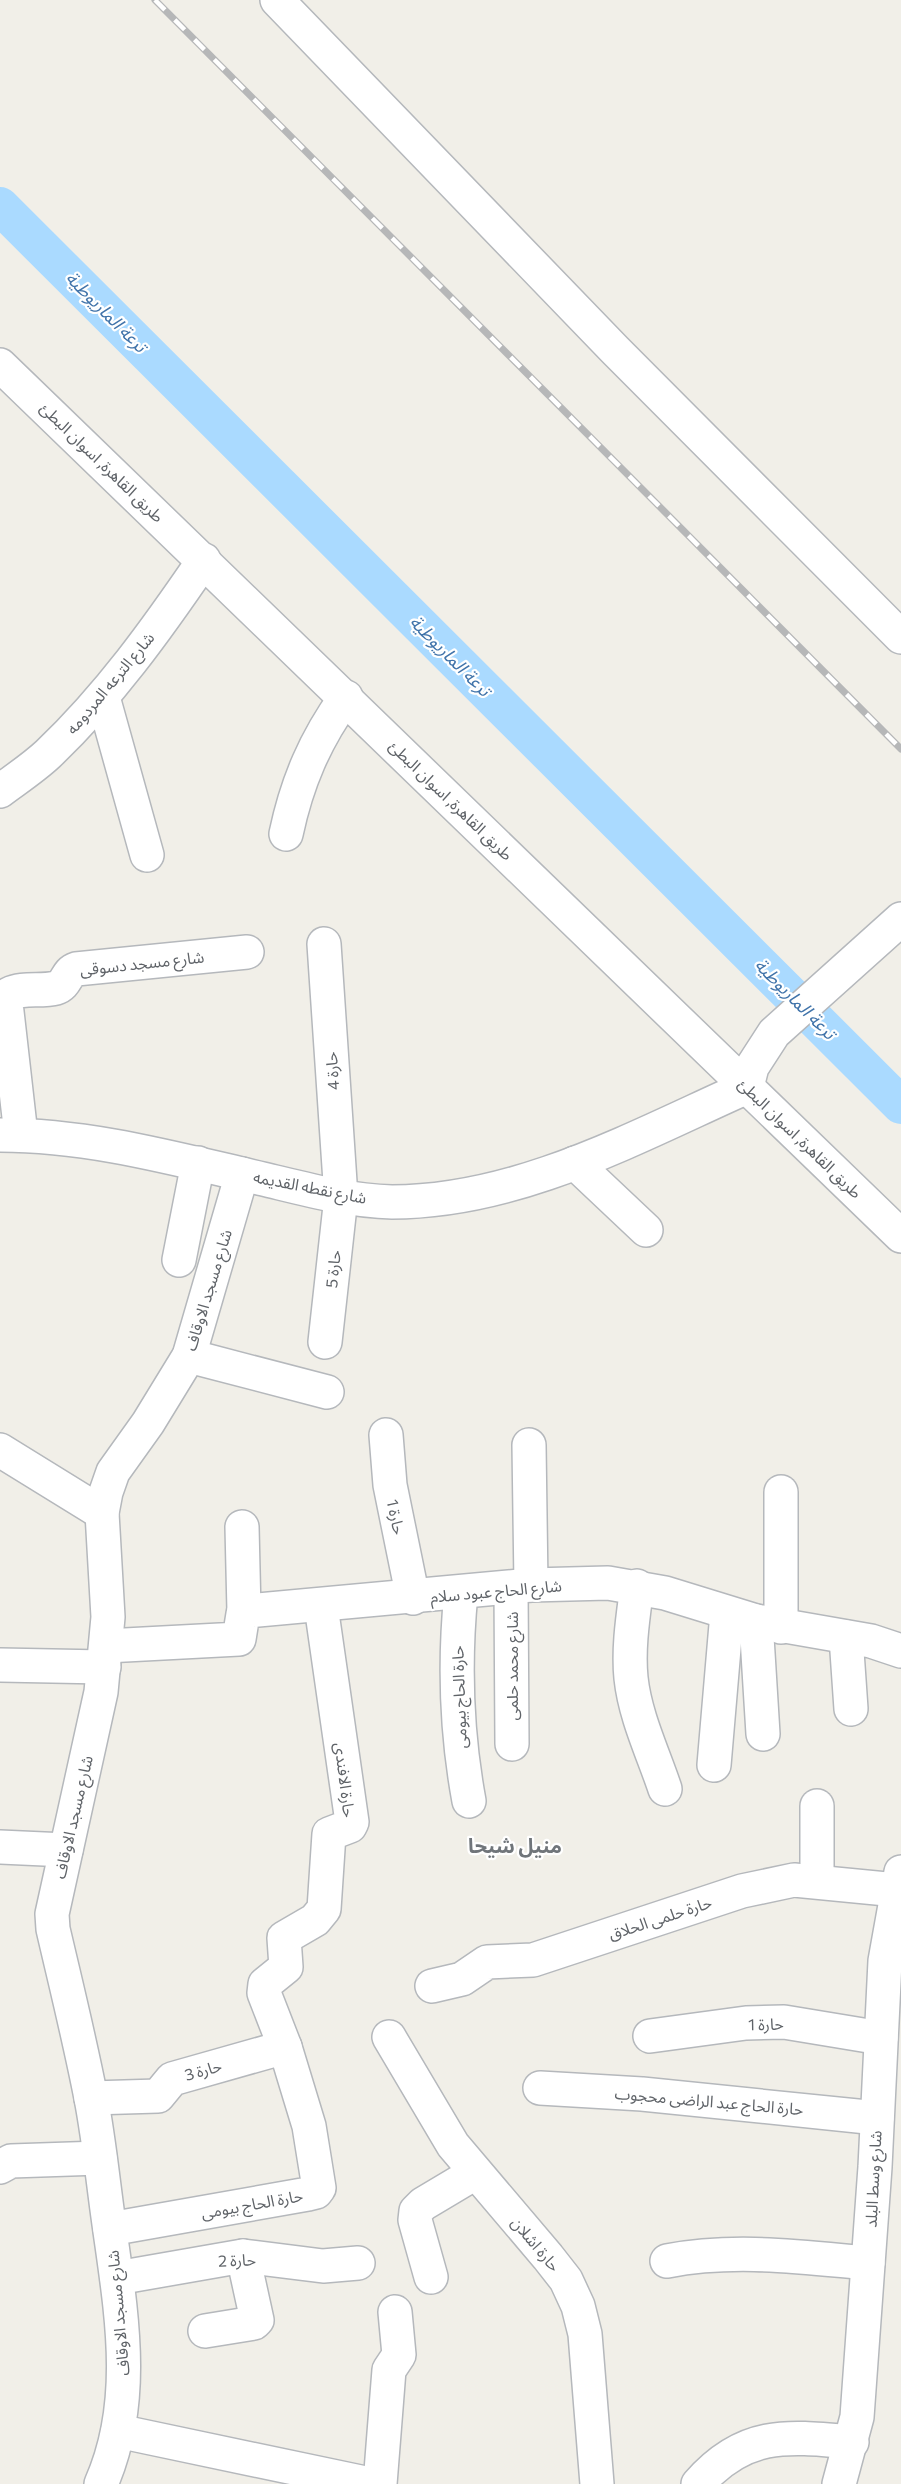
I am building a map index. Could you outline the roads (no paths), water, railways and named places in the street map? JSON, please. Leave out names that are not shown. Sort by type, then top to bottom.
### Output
[{"type":"street","points":[[277,0],[615,350],[901,637]]},
{"type":"street","name":"طريق القاهرة, اسوان البطئ","points":[[0,365],[901,1236]]},
{"type":"street","name":"شارع الترعه المردومه","points":[[0,791],[46,756],[103,697],[156,630],[204,560]]},
{"type":"street","points":[[103,697],[147,855]]},
{"type":"street","points":[[286,834],[294,797],[307,762],[324,728],[345,697]]},
{"type":"street","points":[[747,1087],[752,1067],[774,1033],[889,928]]},
{"type":"street","name":"حارة 4","points":[[324,944],[341,1197]]},
{"type":"street","name":"شارع مسجد دسوقى","points":[[11,1135],[6,1003],[9,994],[56,988],[64,983],[69,972],[76,969],[247,952]]},
{"type":"street","name":"شارع نقطه القديمه","points":[[11,1135],[76,1139],[198,1163],[341,1197],[392,1202],[475,1194],[575,1163],[747,1087]]},
{"type":"street","points":[[178,1260],[198,1163]]},
{"type":"street","points":[[575,1163],[646,1230]]},
{"type":"street","name":"شارع مسجد الاوقاف","points":[[101,2484],[118,2431],[124,2378],[124,2352],[117,2278],[91,2098],[53,1929],[52,1914],[96,1719],[105,1657],[108,1586],[102,1513],[106,1492],[113,1473],[159,1407],[189,1356],[242,1174]]},
{"type":"street","name":"حارة 5","points":[[325,1342],[341,1197]]},
{"type":"street","points":[[189,1356],[327,1392]]},
{"type":"street","name":"حارة 1","points":[[386,1435],[390,1485],[413,1598]]},
{"type":"street","name":"شارع محمد حلمى","points":[[512,1744],[529,1445]]},
{"type":"street","points":[[0,1450],[102,1513]]},
{"type":"street","points":[[714,1765],[754,1620],[781,1492]]},
{"type":"street","points":[[0,1665],[105,1657],[239,1639],[244,1612],[242,1527]]},
{"type":"street","name":"شارع الحاج عبود سلام","points":[[244,1612],[521,1587],[608,1583],[637,1586],[754,1620],[846,1637],[901,1651]]},
{"type":"street","points":[[637,1586],[630,1652],[631,1680],[665,1789]]},
{"type":"street","name":"حارة الحاج بيومى","points":[[461,1593],[455,1677],[461,1761],[469,1801]]},
{"type":"street","name":"حارة الافندى","points":[[285,2048],[264,1988],[286,1967],[284,1938],[315,1920],[324,1909],[329,1834],[350,1826],[352,1822],[321,1606]]},
{"type":"street","points":[[754,1620],[763,1734]]},
{"type":"street","points":[[846,1637],[852,1708]]},
{"type":"street","points":[[817,1806],[818,1881]]},
{"type":"street","points":[[0,1847],[66,1850]]},
{"type":"street","name":"حارة حلمى الحلاق","points":[[432,1986],[462,1979],[487,1962],[533,1960],[742,1891],[794,1880],[899,1881]]},
{"type":"street","name":"شارع وسط البلد","points":[[839,2484],[857,2417],[868,2263],[885,2125],[881,2038],[893,1980],[899,1881]]},
{"type":"street","name":"حارة 1","points":[[650,2036],[746,2023],[784,2022],[881,2038]]},
{"type":"street","name":"حارة اشلان","points":[[389,2037],[453,2145],[566,2280],[578,2306],[585,2334],[597,2484]]},
{"type":"street","name":"حارة الحاج بيومى","points":[[110,2229],[316,2192],[320,2183],[309,2126],[285,2048]]},
{"type":"street","name":"حارة 3","points":[[91,2098],[158,2096],[172,2079],[285,2048]]},
{"type":"street","name":"حارة الحاج عبد الراضى محجوب","points":[[540,2088],[642,2094],[885,2125]]},
{"type":"street","points":[[0,2167],[11,2161],[100,2158]]},
{"type":"street","points":[[431,2277],[415,2220],[416,2211],[423,2204],[475,2173]]},
{"type":"street","points":[[668,2261],[706,2254],[738,2253],[868,2263]]},
{"type":"street","points":[[205,2331],[254,2323],[257,2320],[243,2256]]},
{"type":"street","name":"حارة 2","points":[[117,2278],[243,2256],[322,2266],[358,2263]]},
{"type":"street","points":[[380,2484],[389,2370],[399,2355],[395,2312]]},
{"type":"street","points":[[118,2431],[370,2484]]},
{"type":"street","points":[[698,2484],[714,2464],[738,2450],[766,2439],[796,2436],[852,2442]]},
{"type":"waterway","name":"ترعة الماريوطية","points":[[0,206],[901,1105]]},
{"type":"railway","points":[[155,0],[901,749]]},
{"type":"district","name":"منيل شيحا","points":[[515,1846]]}]
